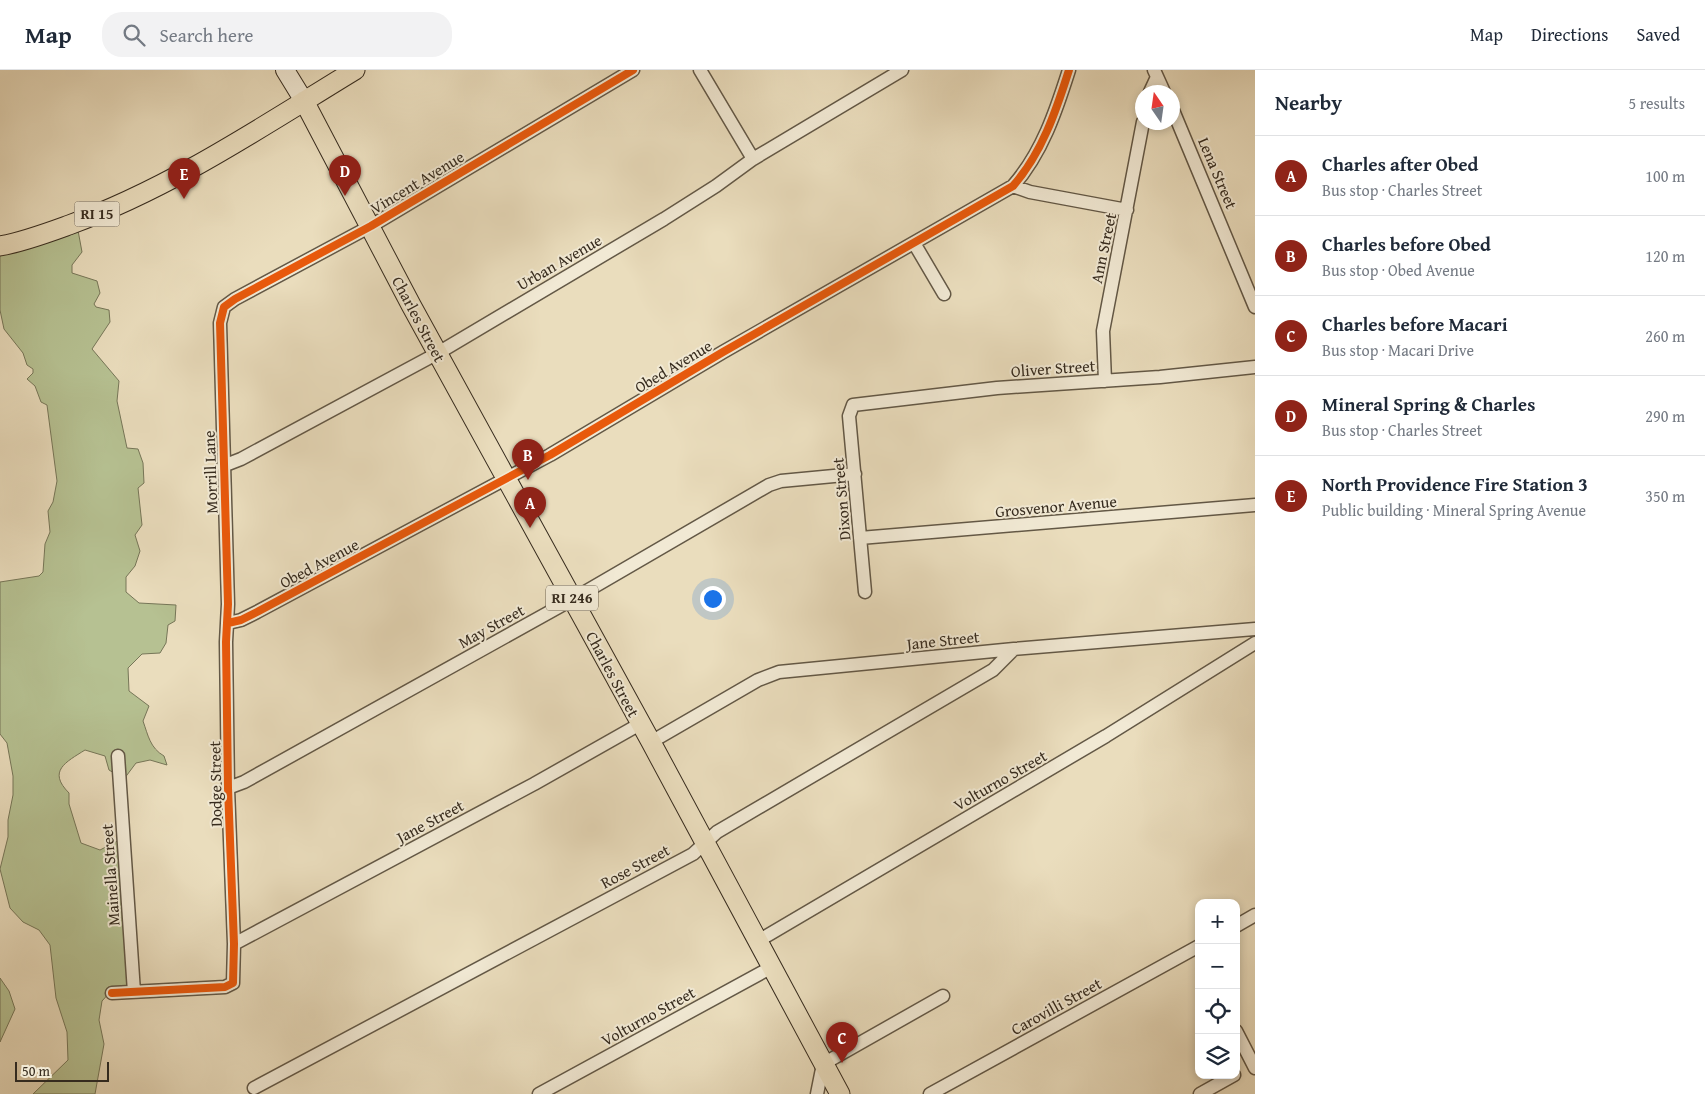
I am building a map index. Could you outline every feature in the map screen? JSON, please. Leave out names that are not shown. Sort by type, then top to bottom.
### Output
[{"type":"main road","name":"Charles Street","points":[[285,70],[304,101],[438,353],[651,742],[840,1094]]},
{"type":"main road","name":"RI 15","points":[[0,246],[69,225],[135,198],[189,170],[355,70]]},
{"type":"street","name":"Vincent Avenue","points":[[221,320],[227,304],[371,226],[633,70]]},
{"type":"street","points":[[700,70],[753,159]]},
{"type":"street","name":"Urban Avenue","points":[[223,466],[438,353],[664,219],[716,186],[753,159],[902,70]]},
{"type":"street","name":"Obed Avenue","points":[[228,623],[241,620],[257,612],[507,478],[1013,186],[1023,175],[1039,148],[1069,70]]},
{"type":"street","name":"Lena Street","points":[[1180,127],[1255,307]]},
{"type":"street","name":"Ann Street","points":[[1105,381],[1103,331],[1143,130]]},
{"type":"street","points":[[1013,186],[1030,192],[1128,210]]},
{"type":"street","points":[[914,243],[944,294]]},
{"type":"street","name":"Morrill Lane","points":[[221,320],[228,623]]},
{"type":"street","name":"Oliver Street","points":[[853,405],[997,388],[1105,381],[1255,367]]},
{"type":"street","name":"Dixon Street","points":[[853,405],[849,416],[865,592]]},
{"type":"street","name":"May Street","points":[[228,788],[244,782],[573,599],[769,485],[793,479],[855,474]]},
{"type":"street","name":"Grosvenor Avenue","points":[[860,538],[1255,505]]},
{"type":"street","name":"Dodge Street","points":[[134,992],[229,986],[233,983],[234,944],[228,788],[226,642],[228,623]]},
{"type":"street","name":"Jane Street","points":[[651,742],[758,680],[780,672],[1014,649],[1255,629]]},
{"type":"street","name":"Volturno Street","points":[[758,941],[1106,736],[1255,643]]},
{"type":"street","name":"Rose Street","points":[[254,1088],[693,854],[716,832],[993,670],[1014,649]]},
{"type":"street","name":"Jane Street","points":[[234,944],[640,724]]},
{"type":"street","name":"Mainella Street","points":[[118,756],[134,992]]},
{"type":"street","points":[[1240,924],[1255,915]]},
{"type":"street","name":"Carovilli Street","points":[[930,1094],[1195,952]]},
{"type":"street","name":"Volturno Street","points":[[539,1094],[772,967]]},
{"type":"street","points":[[112,993],[134,992]]},
{"type":"street","points":[[816,1094],[823,1064],[943,996]]},
{"type":"street","points":[[1238,1034],[1254,1066],[1240,1072]]},
{"type":"street","points":[[1200,1094],[1226,1079]]},
{"type":"green space","points":[[77,225],[82,252],[72,265],[72,273],[97,281],[100,293],[94,304],[96,307],[109,310],[110,322],[92,349],[119,381],[117,401],[127,448],[138,449],[143,463],[144,483],[138,488],[142,525],[135,535],[140,551],[135,566],[126,577],[126,592],[139,603],[176,605],[175,621],[168,625],[166,643],[160,653],[142,654],[128,668],[129,691],[149,706],[143,721],[150,741],[159,753],[164,756],[167,765],[150,760],[136,763],[124,779],[109,770],[105,756],[85,750],[66,763],[59,773],[63,785],[69,793],[69,804],[81,843],[100,850],[127,836],[131,988],[111,991],[102,1001],[99,1020],[104,1044],[95,1094],[33,1094],[68,1060],[67,1032],[56,998],[50,945],[39,930],[23,922],[10,908],[0,869],[8,837],[8,820],[13,795],[13,776],[7,743],[0,734],[0,582],[39,576],[43,572],[45,544],[50,532],[48,511],[53,502],[57,481],[47,405],[41,402],[35,386],[27,379],[33,373],[33,369],[27,365],[23,353],[4,329],[0,310],[0,248]]},
{"type":"green space","points":[[0,978],[9,991],[15,1009],[0,1042]]},
{"type":"cycle path","points":[[112,993],[225,987],[233,983],[234,944],[228,788],[226,642],[228,604],[220,323],[224,307],[235,299],[371,226],[633,70]]},
{"type":"cycle path","points":[[228,623],[241,620],[257,612],[550,455],[723,352],[1013,186],[1040,146],[1059,101],[1069,70]]},
{"type":"place","name":"Mineral Spring & Charles","points":[[345,196]]},
{"type":"place","name":"North Providence Fire Station 3","points":[[184,199]]},
{"type":"place","name":"Charles before Obed","points":[[528,480]]},
{"type":"place","name":"Charles after Obed","points":[[530,528]]},
{"type":"place","name":"Charles before Macari","points":[[842,1063]]}]
